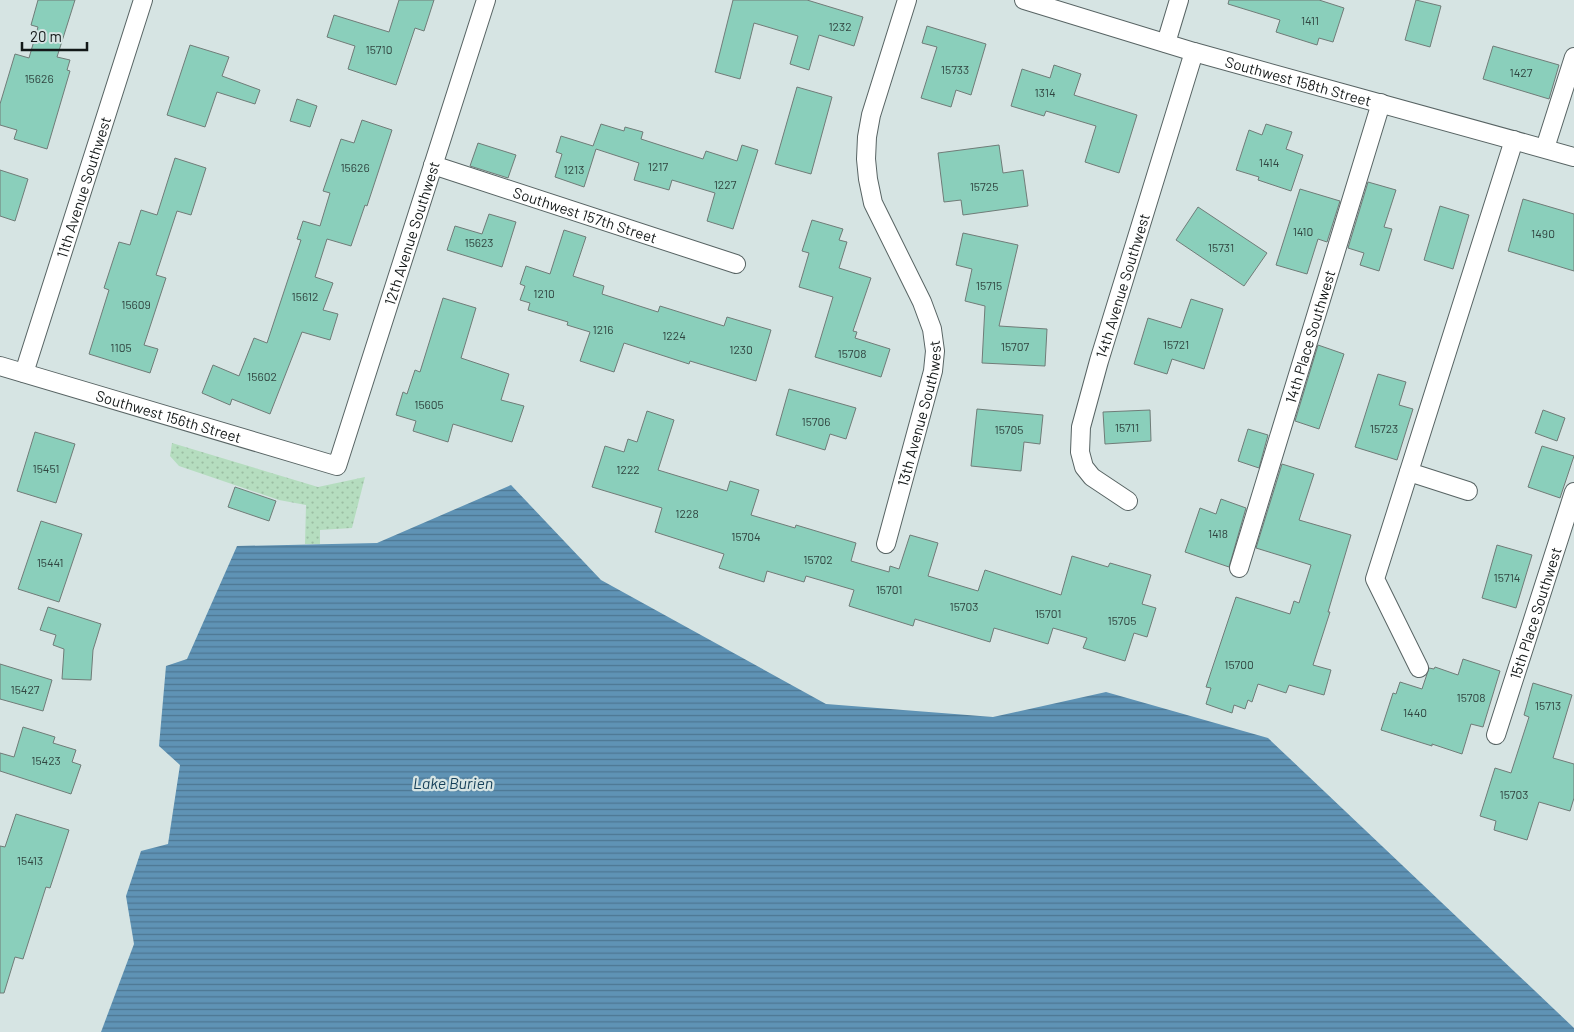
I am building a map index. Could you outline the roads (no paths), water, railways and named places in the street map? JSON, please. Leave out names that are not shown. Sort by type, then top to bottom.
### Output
[{"type":"street","name":"11th Avenue Southwest","points":[[24,373],[143,0]]},
{"type":"street","name":"12th Avenue Southwest","points":[[337,466],[486,0]]},
{"type":"street","name":"13th Avenue Southwest","points":[[886,544],[932,378],[935,351],[932,329],[922,302],[873,203],[866,159],[867,137],[872,115],[907,0]]},
{"type":"street","name":"Southwest 158th Street","points":[[1024,0],[1194,52],[1574,157]]},
{"type":"street","points":[[1166,43],[1179,0]]},
{"type":"street","name":"14th Avenue Southwest","points":[[1128,501],[1092,478],[1084,468],[1080,452],[1081,427],[1099,361],[1194,52]]},
{"type":"street","points":[[1545,148],[1574,57]]},
{"type":"street","name":"14th Place Southwest","points":[[1239,568],[1381,104]]},
{"type":"street","points":[[1419,668],[1375,579],[1514,140]]},
{"type":"street","name":"Southwest 157th Street","points":[[433,165],[736,264]]},
{"type":"street","name":"Southwest 156th Street","points":[[0,366],[337,466]]},
{"type":"street","points":[[1409,472],[1468,491]]},
{"type":"street","name":"15th Place Southwest","points":[[1496,735],[1574,492]]},
{"type":"water","name":"Lake Burien","points":[[511,485],[601,580],[826,704],[993,717],[1106,692],[1268,738],[1574,1028],[1574,1032],[101,1032],[134,944],[126,896],[141,851],[168,844],[180,765],[159,746],[166,666],[187,659],[237,546],[377,543]]}]
